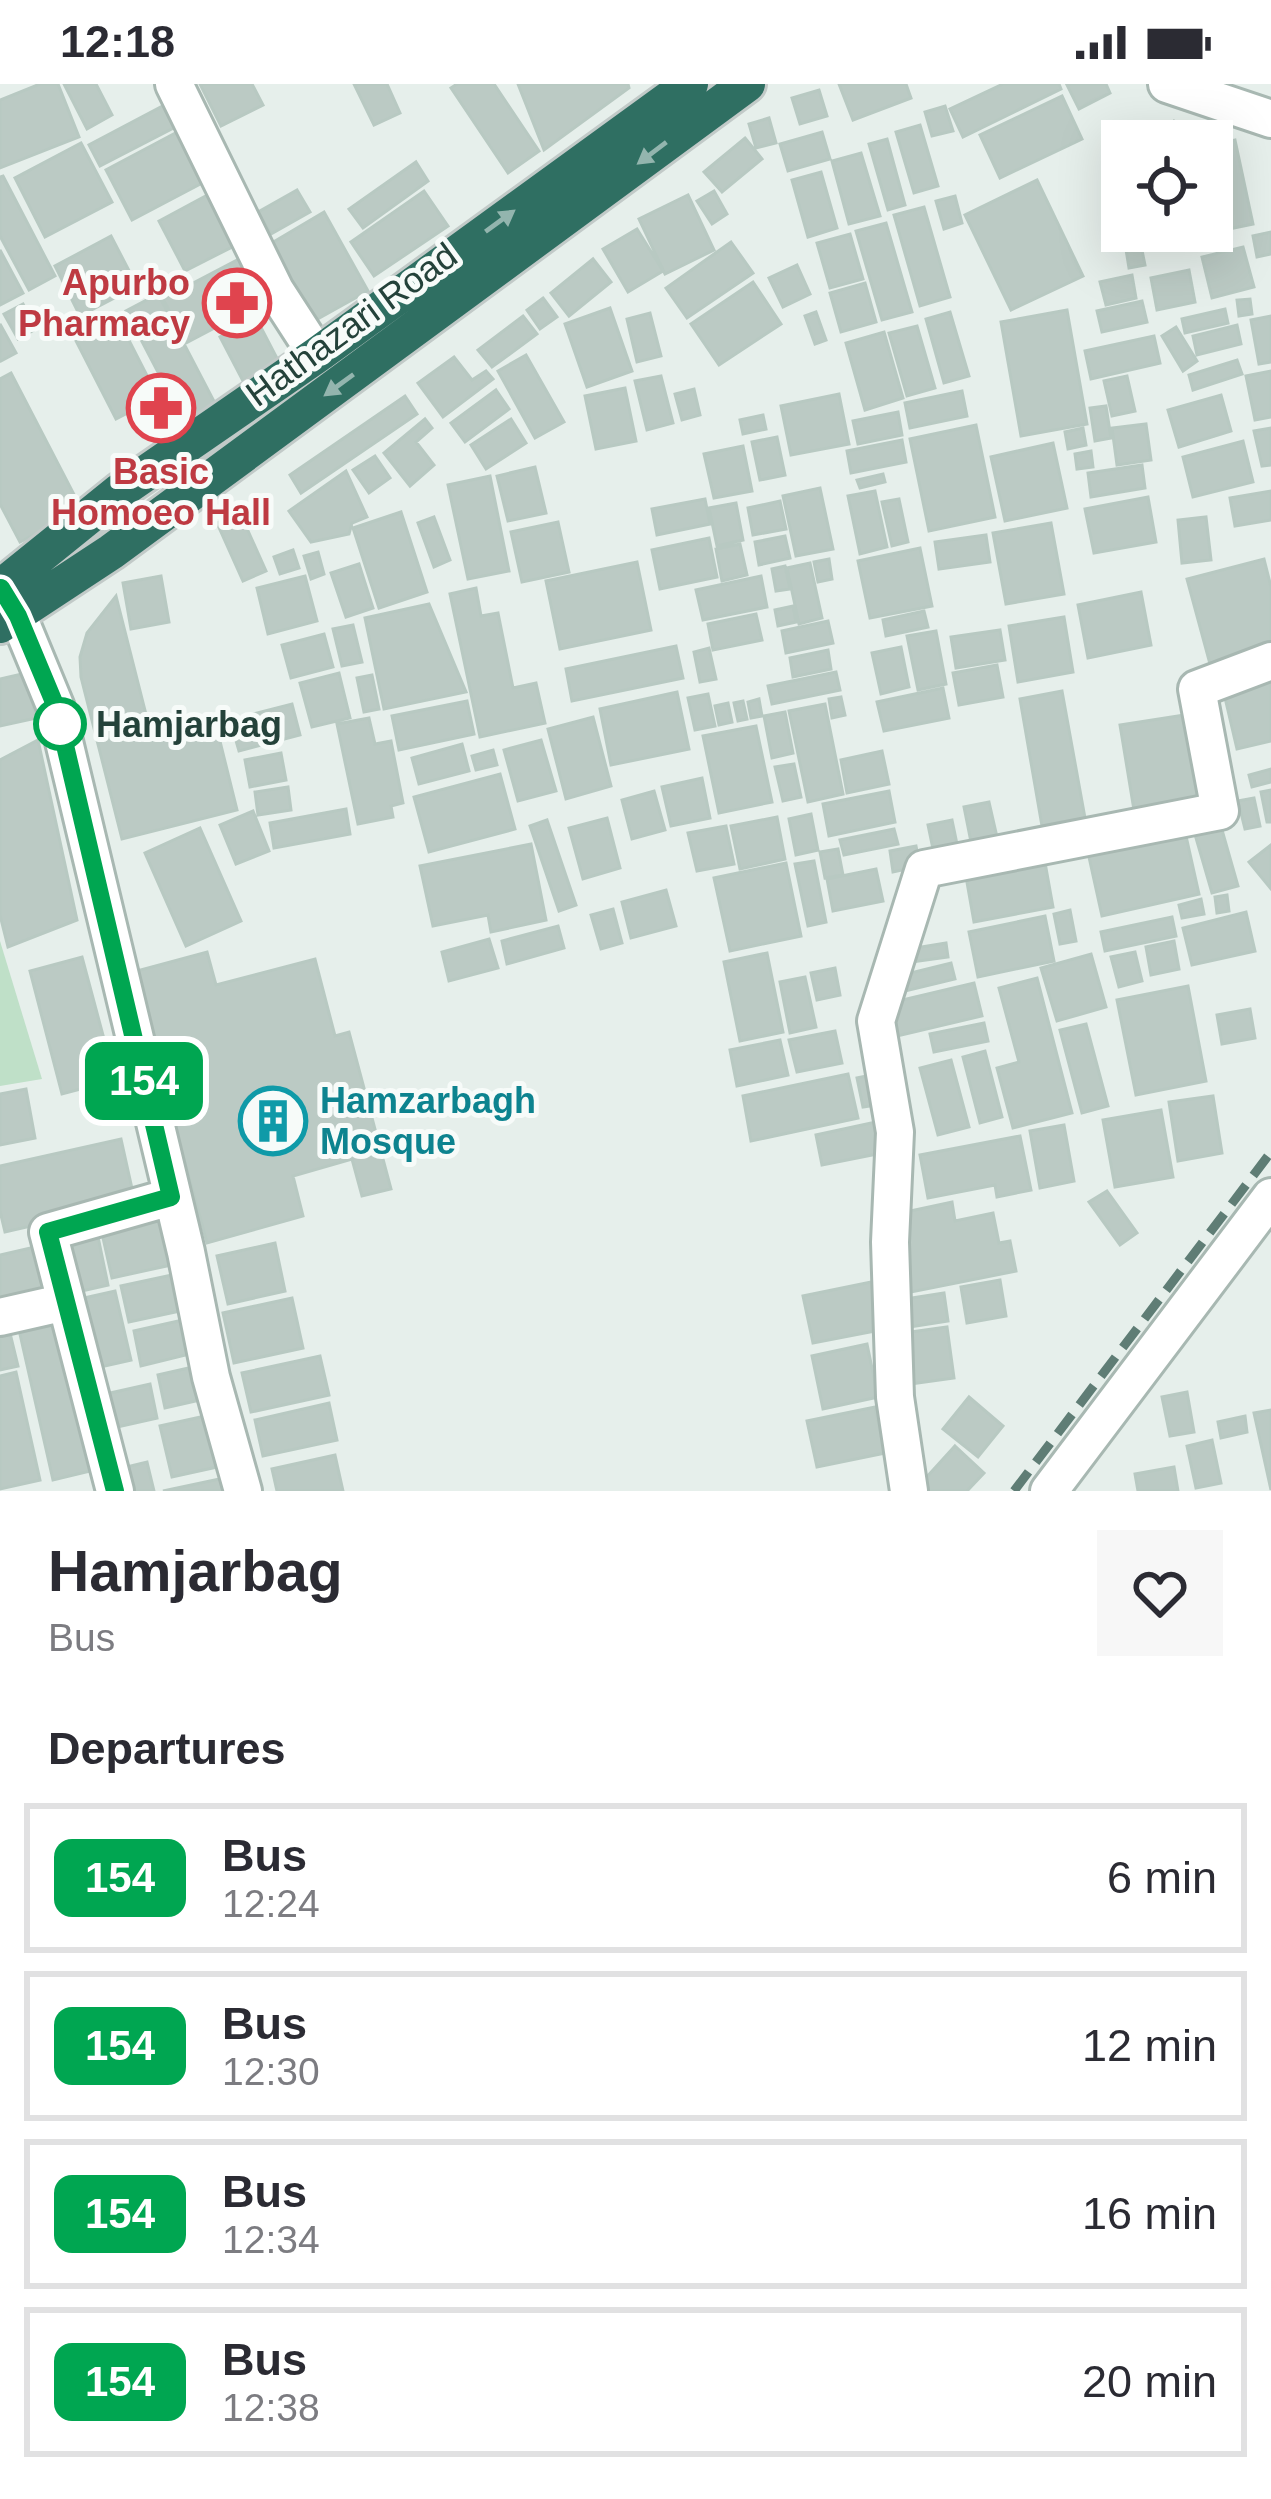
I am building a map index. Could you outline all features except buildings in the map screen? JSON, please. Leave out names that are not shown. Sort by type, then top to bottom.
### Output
[{"type":"highway","name":"Hathazari Road","points":[[5,604],[120,491],[317,355],[653,96],[691,84]]},
{"type":"highway","name":"Hathazari Road","points":[[5,604],[149,524],[747,84]]},
{"type":"street","points":[[174,84],[275,290],[317,355]]},
{"type":"street","points":[[1168,84],[1271,119]]},
{"type":"street","points":[[5,604],[56,707],[186,1252],[211,1377],[243,1491]]},
{"type":"street","points":[[909,1491],[895,1397],[890,1241],[895,1132],[876,1022],[924,869],[1220,811],[1197,689],[1271,661]]},
{"type":"street","points":[[115,1491],[48,1232],[171,1197]]},
{"type":"street","points":[[1048,1491],[1271,1197]]},
{"type":"street","points":[[0,1317],[65,1302]]},
{"type":"green space","points":[[0,941],[42,1079],[0,1086]]},
{"type":"railway","points":[[1014,1491],[1271,1152]]},
{"type":"bus line","name":"154","points":[[1,588],[18,616],[56,707],[171,1197],[48,1232],[115,1491]]},
{"type":"place","name":"Apurbo Pharmacy","points":[[237,303]]},
{"type":"place","name":"Basic Homoeo Hall","points":[[161,408]]},
{"type":"place","name":"Hamjarbag","points":[[60,724]]},
{"type":"place","name":"Hamzarbagh Mosque","points":[[273,1121]]}]
